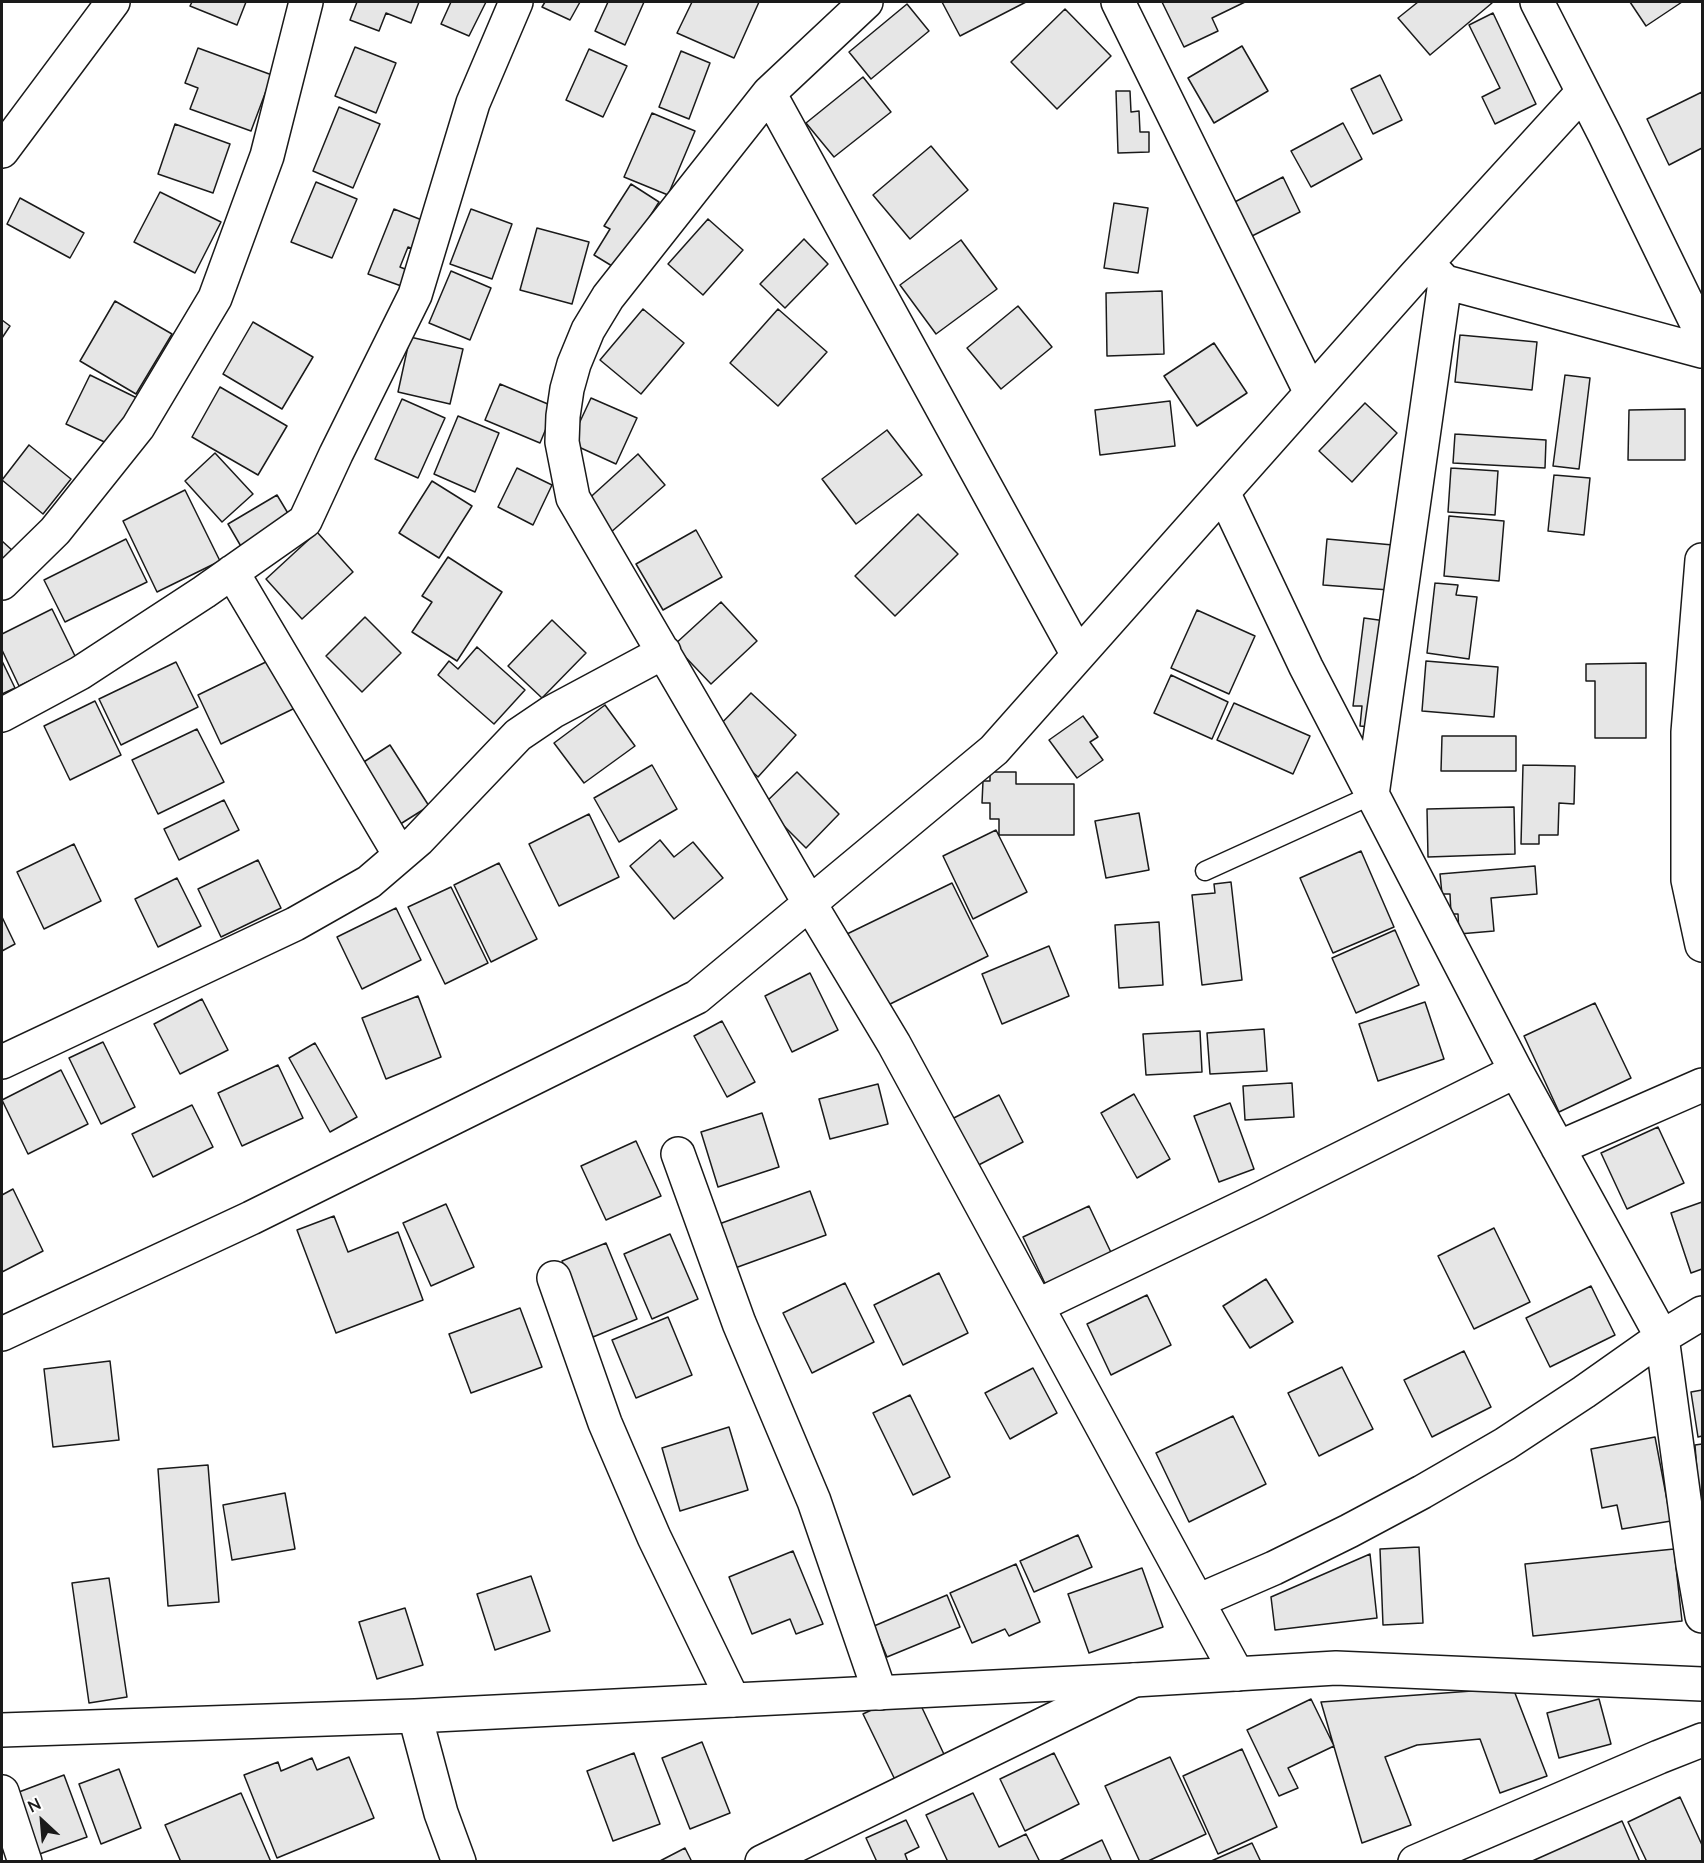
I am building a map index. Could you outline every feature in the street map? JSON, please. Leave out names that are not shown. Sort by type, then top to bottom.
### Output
[{"type":"street","points":[[2,151],[113,2]]},
{"type":"street","points":[[2,583],[55,531],[138,427],[215,298],[267,156],[306,2]]},
{"type":"street","points":[[2,716],[80,673],[305,521],[415,295],[473,103],[516,2]]},
{"type":"street","points":[[866,2],[769,93],[608,297],[588,330],[574,364],[563,416],[562,442],[573,498],[894,1044],[1237,1674]]},
{"type":"street","points":[[1118,2],[1311,393]]},
{"type":"street","points":[[1537,2],[1702,334]]},
{"type":"street","points":[[2,1334],[251,1218],[697,997],[994,750],[1311,393],[1436,272],[1583,92]]},
{"type":"street","points":[[769,93],[1078,655]]},
{"type":"street","points":[[1436,272],[1702,351]]},
{"type":"street","points":[[1372,795],[1436,272]]},
{"type":"street","points":[[1223,492],[1306,667],[1372,795],[1516,1071],[1662,1337],[1702,1616]]},
{"type":"street","points":[[1702,561],[1688,732],[1688,880],[1702,945]]},
{"type":"street","points":[[232,572],[400,855]]},
{"type":"street","points":[[2,1062],[295,924],[369,882],[418,840],[518,735],[552,712],[664,652]]},
{"type":"street","points":[[1037,1306],[1256,1201],[1516,1071]]},
{"type":"street","points":[[1558,1148],[1702,1086]]},
{"type":"street","points":[[678,1154],[739,1323],[814,1501],[880,1693]]},
{"type":"street","points":[[554,1278],[610,1433],[654,1537],[733,1700]]},
{"type":"street","points":[[1197,1601],[1274,1568],[1422,1492],[1515,1437],[1662,1337],[1702,1313]]},
{"type":"street","points":[[2,1730],[415,1716],[1336,1668],[1702,1684]]},
{"type":"street","points":[[762,1862],[1134,1680]]},
{"type":"street","points":[[415,1716],[441,1813],[459,1862]]},
{"type":"street","points":[[1415,1862],[1702,1740]]},
{"type":"street","points":[[2,1791],[25,1862]]},
{"type":"lane","points":[[1205,871],[1372,795]]},
{"type":"building","points":[[192,2],[246,2],[237,25],[190,6]]},
{"type":"building","points":[[357,2],[419,2],[411,23],[386,13],[379,31],[350,20]]},
{"type":"building","points":[[451,2],[486,2],[469,36],[441,24]]},
{"type":"building","points":[[545,2],[580,2],[570,20],[542,7]]},
{"type":"building","points":[[608,2],[644,2],[625,45],[595,31]]},
{"type":"building","points":[[692,2],[759,2],[734,58],[677,33]]},
{"type":"building","points":[[942,2],[1026,2],[960,36]]},
{"type":"building","points":[[1162,2],[1245,2],[1212,18],[1218,31],[1184,47]]},
{"type":"building","points":[[1418,2],[1492,3],[1430,55],[1398,18]]},
{"type":"building","points":[[1630,2],[1682,2],[1646,26]]},
{"type":"building","points":[[907,4],[929,31],[871,79],[849,52]]},
{"type":"building","points":[[1065,9],[1111,56],[1057,109],[1011,62]]},
{"type":"building","points":[[1493,13],[1536,104],[1495,124],[1482,97],[1500,88],[1469,25]]},
{"type":"building","points":[[1242,46],[1268,91],[1214,123],[1188,78]]},
{"type":"building","points":[[355,47],[396,63],[376,113],[335,96]]},
{"type":"building","points":[[198,48],[272,75],[251,131],[190,109],[198,88],[185,83]]},
{"type":"building","points":[[589,49],[627,66],[603,117],[566,100]]},
{"type":"building","points":[[681,51],[710,63],[689,119],[659,107]]},
{"type":"building","points":[[1380,75],[1402,120],[1373,134],[1351,89]]},
{"type":"building","points":[[863,77],[891,112],[834,157],[806,123]]},
{"type":"building","points":[[1116,91],[1130,91],[1131,112],[1139,111],[1140,132],[1149,132],[1149,152],[1118,153]]},
{"type":"building","points":[[1702,92],[1702,148],[1669,165],[1647,119]]},
{"type":"building","points":[[339,107],[380,124],[353,188],[313,171]]},
{"type":"building","points":[[652,113],[695,131],[668,195],[624,177]]},
{"type":"building","points":[[1343,123],[1362,159],[1311,187],[1291,151]]},
{"type":"building","points":[[175,124],[230,144],[213,193],[158,174]]},
{"type":"building","points":[[931,146],[968,190],[910,239],[873,195]]},
{"type":"building","points":[[1283,177],[1300,212],[1244,240],[1227,206]]},
{"type":"building","points":[[316,182],[357,199],[332,258],[291,242]]},
{"type":"building","points":[[631,184],[659,202],[617,269],[594,255],[610,229],[604,226]]},
{"type":"building","points":[[160,192],[221,222],[195,273],[134,242]]},
{"type":"building","points":[[20,198],[84,233],[70,258],[7,224]]},
{"type":"building","points":[[1114,203],[1148,208],[1138,273],[1104,268]]},
{"type":"building","points":[[394,209],[432,224],[421,252],[408,247],[400,267],[410,271],[404,287],[368,274]]},
{"type":"building","points":[[471,209],[512,224],[492,279],[450,264]]},
{"type":"building","points":[[708,219],[743,250],[703,295],[668,264]]},
{"type":"building","points":[[537,228],[589,242],[572,304],[520,290]]},
{"type":"building","points":[[804,239],[828,264],[785,308],[760,284]]},
{"type":"building","points":[[961,240],[997,289],[936,334],[900,285]]},
{"type":"building","points":[[451,271],[491,288],[470,340],[429,323]]},
{"type":"building","points":[[1162,291],[1164,354],[1107,356],[1106,293]]},
{"type":"building","points":[[115,301],[172,334],[136,394],[80,361]]},
{"type":"building","points":[[1018,306],[1052,347],[1001,389],[967,348]]},
{"type":"building","points":[[643,309],[684,343],[641,394],[600,360]]},
{"type":"building","points":[[778,309],[827,352],[778,406],[730,363]]},
{"type":"building","points":[[2,320],[10,326],[2,338]]},
{"type":"building","points":[[253,322],[313,357],[282,409],[223,374]]},
{"type":"building","points":[[1460,335],[1537,342],[1532,390],[1455,382]]},
{"type":"building","points":[[410,337],[463,349],[450,404],[398,392]]},
{"type":"building","points":[[1214,343],[1247,393],[1197,426],[1164,376]]},
{"type":"building","points":[[90,375],[137,398],[113,446],[66,424]]},
{"type":"building","points":[[1565,375],[1590,378],[1579,469],[1553,466]]},
{"type":"building","points":[[500,384],[555,407],[540,443],[485,420]]},
{"type":"building","points":[[220,387],[287,426],[258,475],[192,437]]},
{"type":"building","points":[[591,398],[637,418],[616,464],[570,443]]},
{"type":"building","points":[[402,399],[445,418],[418,478],[375,459]]},
{"type":"building","points":[[1170,401],[1175,446],[1100,455],[1095,410]]},
{"type":"building","points":[[1365,403],[1397,433],[1352,482],[1319,451]]},
{"type":"building","points":[[1685,409],[1685,460],[1628,460],[1629,410]]},
{"type":"building","points":[[458,416],[499,433],[475,492],[434,474]]},
{"type":"building","points":[[887,430],[922,475],[856,524],[822,479]]},
{"type":"building","points":[[1455,434],[1546,440],[1545,468],[1453,463]]},
{"type":"building","points":[[29,445],[71,479],[43,514],[2,480]]},
{"type":"building","points":[[215,453],[253,494],[222,522],[185,481]]},
{"type":"building","points":[[638,454],[665,485],[610,533],[584,503]]},
{"type":"building","points":[[517,468],[552,485],[533,525],[498,507]]},
{"type":"building","points":[[1451,468],[1498,471],[1495,515],[1448,512]]},
{"type":"building","points":[[1554,475],[1590,478],[1584,535],[1548,531]]},
{"type":"building","points":[[432,481],[472,506],[439,558],[399,533]]},
{"type":"building","points":[[185,490],[220,561],[157,592],[123,521]]},
{"type":"building","points":[[277,495],[295,525],[246,555],[228,524]]},
{"type":"building","points":[[918,514],[958,554],[895,616],[855,576]]},
{"type":"building","points":[[1449,516],[1504,521],[1499,581],[1444,576]]},
{"type":"building","points":[[696,530],[722,577],[663,610],[636,564]]},
{"type":"building","points":[[317,532],[353,572],[302,619],[266,579]]},
{"type":"building","points":[[126,539],[147,582],[65,622],[44,580]]},
{"type":"building","points":[[1327,539],[1393,545],[1389,590],[1323,585]]},
{"type":"building","points":[[2,541],[13,551],[2,564]]},
{"type":"building","points":[[448,557],[502,592],[457,661],[412,632],[432,602],[422,596]]},
{"type":"building","points":[[1435,583],[1458,585],[1456,595],[1477,597],[1469,659],[1427,653]]},
{"type":"building","points":[[721,602],[757,641],[711,684],[674,645]]},
{"type":"building","points":[[52,609],[76,658],[19,686],[2,650],[2,634]]},
{"type":"building","points":[[1197,610],[1255,636],[1229,694],[1171,668]]},
{"type":"building","points":[[365,617],[401,653],[362,692],[326,656]]},
{"type":"building","points":[[1364,618],[1393,622],[1380,728],[1360,726],[1362,706],[1353,706]]},
{"type":"building","points":[[552,620],[586,653],[542,698],[508,666]]},
{"type":"building","points":[[477,647],[525,690],[494,724],[438,675],[449,661],[458,669]]},
{"type":"building","points":[[272,659],[295,708],[221,744],[198,695]]},
{"type":"building","points":[[2,661],[15,688],[2,694]]},
{"type":"building","points":[[1426,661],[1498,667],[1494,717],[1422,711]]},
{"type":"building","points":[[176,662],[198,707],[121,745],[99,699]]},
{"type":"building","points":[[1646,663],[1646,738],[1595,738],[1595,681],[1586,681],[1586,664]]},
{"type":"building","points":[[1171,675],[1228,702],[1212,739],[1154,713]]},
{"type":"building","points":[[751,693],[796,735],[758,777],[711,734]]},
{"type":"building","points":[[95,701],[121,755],[70,780],[44,726]]},
{"type":"building","points":[[1234,703],[1310,736],[1293,774],[1217,740]]},
{"type":"building","points":[[605,705],[635,746],[584,783],[554,743]]},
{"type":"building","points":[[1083,716],[1098,737],[1090,742],[1103,760],[1077,778],[1049,740]]},
{"type":"building","points":[[197,729],[224,782],[158,814],[132,760]]},
{"type":"building","points":[[1442,736],[1516,736],[1516,771],[1441,771]]},
{"type":"building","points":[[390,745],[429,806],[394,828],[356,767]]},
{"type":"building","points":[[652,765],[677,809],[619,842],[594,798]]},
{"type":"building","points":[[1523,765],[1575,766],[1574,804],[1559,803],[1558,835],[1539,835],[1539,844],[1521,844]]},
{"type":"building","points":[[797,772],[839,814],[806,848],[763,805]]},
{"type":"building","points":[[990,772],[1016,772],[1016,784],[1074,784],[1074,835],[999,835],[999,819],[990,819],[990,803],[982,803],[983,781],[990,781]]},
{"type":"building","points":[[224,800],[239,830],[179,860],[164,829]]},
{"type":"building","points":[[1514,807],[1515,854],[1428,857],[1427,809]]},
{"type":"building","points":[[1139,813],[1149,870],[1106,878],[1095,821]]},
{"type":"building","points":[[589,814],[619,877],[559,906],[529,844]]},
{"type":"building","points":[[996,830],[1027,892],[973,919],[943,856]]},
{"type":"building","points":[[660,840],[674,857],[693,842],[723,878],[674,919],[630,866]]},
{"type":"building","points":[[74,844],[101,901],[44,929],[17,872]]},
{"type":"building","points":[[1361,851],[1394,927],[1333,953],[1300,878]]},
{"type":"building","points":[[258,860],[281,908],[221,937],[198,889]]},
{"type":"building","points":[[499,863],[537,939],[491,962],[454,885]]},
{"type":"building","points":[[1535,866],[1537,894],[1491,898],[1494,931],[1459,934],[1458,914],[1451,914],[1450,894],[1442,894],[1440,874]]},
{"type":"building","points":[[177,878],[201,926],[158,947],[135,899]]},
{"type":"building","points":[[1231,882],[1242,980],[1202,985],[1192,895],[1215,893],[1214,884]]},
{"type":"building","points":[[952,883],[988,956],[882,1008],[847,934]]},
{"type":"building","points":[[451,887],[488,963],[445,984],[408,907]]},
{"type":"building","points":[[396,908],[421,960],[362,989],[337,937]]},
{"type":"building","points":[[2,917],[15,944],[2,951]]},
{"type":"building","points":[[1159,922],[1163,985],[1119,988],[1115,925]]},
{"type":"building","points":[[1395,930],[1419,985],[1356,1013],[1332,958]]},
{"type":"building","points":[[1049,946],[1069,996],[1002,1024],[982,974]]},
{"type":"building","points":[[810,973],[838,1030],[792,1052],[765,996]]},
{"type":"building","points":[[418,996],[441,1057],[386,1079],[362,1018]]},
{"type":"building","points":[[202,999],[228,1050],[180,1074],[154,1024]]},
{"type":"building","points":[[1425,1002],[1444,1059],[1378,1081],[1359,1024]]},
{"type":"building","points":[[1595,1003],[1631,1078],[1559,1112],[1524,1036]]},
{"type":"building","points":[[722,1021],[755,1082],[727,1097],[694,1036]]},
{"type":"building","points":[[1264,1029],[1267,1071],[1210,1074],[1207,1033]]},
{"type":"building","points":[[1200,1031],[1202,1072],[1146,1075],[1143,1034]]},
{"type":"building","points":[[103,1042],[135,1107],[101,1124],[69,1058]]},
{"type":"building","points":[[315,1043],[357,1117],[330,1132],[289,1058]]},
{"type":"building","points":[[278,1065],[303,1118],[242,1146],[218,1093]]},
{"type":"building","points":[[61,1070],[88,1124],[28,1154],[2,1100]]},
{"type":"building","points":[[1292,1083],[1294,1117],[1245,1120],[1243,1086]]},
{"type":"building","points":[[878,1084],[888,1124],[830,1139],[819,1099]]},
{"type":"building","points":[[1134,1094],[1170,1159],[1137,1178],[1101,1113]]},
{"type":"building","points":[[999,1095],[1023,1142],[967,1171],[942,1124]]},
{"type":"building","points":[[1230,1103],[1254,1169],[1219,1182],[1194,1116]]},
{"type":"building","points":[[192,1105],[213,1147],[153,1177],[132,1134]]},
{"type":"building","points":[[762,1113],[779,1167],[718,1187],[701,1132]]},
{"type":"building","points":[[1658,1127],[1684,1183],[1627,1209],[1601,1153]]},
{"type":"building","points":[[636,1141],[661,1196],[606,1220],[581,1166]]},
{"type":"building","points":[[13,1189],[43,1251],[2,1272],[2,1195]]},
{"type":"building","points":[[810,1191],[826,1235],[724,1272],[708,1228]]},
{"type":"building","points":[[1702,1202],[1702,1269],[1691,1273],[1671,1213]]},
{"type":"building","points":[[446,1204],[474,1267],[431,1286],[403,1223]]},
{"type":"building","points":[[1089,1206],[1116,1263],[1050,1294],[1023,1237]]},
{"type":"building","points":[[334,1216],[348,1252],[398,1232],[423,1300],[336,1333],[297,1230]]},
{"type":"building","points":[[1494,1228],[1530,1302],[1474,1329],[1438,1256]]},
{"type":"building","points":[[670,1234],[698,1299],[652,1319],[624,1254]]},
{"type":"building","points":[[606,1243],[637,1319],[593,1337],[562,1261]]},
{"type":"building","points":[[939,1273],[968,1333],[903,1365],[874,1305]]},
{"type":"building","points":[[1266,1279],[1293,1322],[1250,1348],[1223,1306]]},
{"type":"building","points":[[845,1283],[874,1342],[812,1373],[783,1313]]},
{"type":"building","points":[[1591,1286],[1615,1335],[1550,1367],[1526,1318]]},
{"type":"building","points":[[1147,1295],[1171,1345],[1111,1375],[1087,1324]]},
{"type":"building","points":[[520,1308],[542,1367],[471,1393],[449,1334]]},
{"type":"building","points":[[668,1317],[692,1375],[636,1398],[612,1340]]},
{"type":"building","points":[[1464,1351],[1491,1407],[1432,1437],[1404,1380]]},
{"type":"building","points":[[110,1361],[119,1440],[53,1447],[44,1369]]},
{"type":"building","points":[[1342,1367],[1373,1429],[1319,1456],[1288,1393]]},
{"type":"building","points":[[1033,1368],[1057,1413],[1010,1439],[985,1393]]},
{"type":"building","points":[[1702,1390],[1702,1436],[1698,1437],[1691,1392]]},
{"type":"building","points":[[910,1395],[950,1477],[913,1495],[873,1413]]},
{"type":"building","points":[[1233,1416],[1266,1484],[1189,1522],[1156,1453]]},
{"type":"building","points":[[729,1427],[748,1490],[680,1511],[662,1448]]},
{"type":"building","points":[[1655,1437],[1671,1521],[1622,1529],[1617,1505],[1602,1508],[1591,1449]]},
{"type":"building","points":[[1702,1444],[1702,1540],[1695,1445]]},
{"type":"building","points":[[208,1465],[219,1602],[168,1606],[158,1469]]},
{"type":"building","points":[[285,1493],[295,1549],[232,1560],[223,1505]]},
{"type":"building","points":[[1078,1535],[1092,1567],[1034,1592],[1020,1561]]},
{"type":"building","points":[[1419,1547],[1423,1623],[1383,1625],[1380,1549]]},
{"type":"building","points":[[1674,1549],[1682,1621],[1533,1636],[1525,1564]]},
{"type":"building","points":[[793,1551],[823,1624],[796,1634],[790,1619],[752,1634],[729,1577]]},
{"type":"building","points":[[1370,1554],[1377,1618],[1275,1630],[1271,1597]]},
{"type":"building","points":[[1016,1564],[1040,1622],[1009,1636],[1005,1629],[972,1643],[950,1593]]},
{"type":"building","points":[[1142,1568],[1163,1627],[1089,1653],[1068,1594]]},
{"type":"building","points":[[531,1576],[550,1631],[495,1650],[477,1594]]},
{"type":"building","points":[[109,1578],[127,1697],[89,1703],[72,1583]]},
{"type":"building","points":[[947,1595],[960,1627],[887,1657],[874,1626]]},
{"type":"building","points":[[405,1608],[423,1665],[377,1679],[359,1622]]},
{"type":"building","points":[[1513,1688],[1547,1776],[1500,1793],[1480,1739],[1417,1745],[1385,1757],[1411,1825],[1362,1843],[1321,1702]]},
{"type":"building","points":[[916,1695],[950,1767],[900,1790],[863,1714],[888,1702]]},
{"type":"building","points":[[1311,1699],[1334,1746],[1288,1768],[1298,1788],[1279,1796],[1247,1730]]},
{"type":"building","points":[[1599,1699],[1611,1744],[1559,1758],[1547,1713]]},
{"type":"building","points":[[702,1742],[730,1813],[690,1829],[662,1758]]},
{"type":"building","points":[[1242,1749],[1277,1827],[1218,1854],[1183,1776]]},
{"type":"building","points":[[634,1753],[660,1824],[613,1841],[587,1771]]},
{"type":"building","points":[[1054,1753],[1079,1804],[1025,1831],[1000,1779]]},
{"type":"building","points":[[349,1757],[374,1818],[277,1858],[244,1775],[278,1762],[281,1771],[312,1758],[317,1770]]},
{"type":"building","points":[[1170,1757],[1206,1834],[1146,1862],[1140,1862],[1105,1786]]},
{"type":"building","points":[[119,1769],[141,1828],[101,1844],[79,1784]]},
{"type":"building","points":[[64,1775],[87,1837],[34,1856],[11,1795]]},
{"type":"building","points":[[241,1793],[271,1862],[181,1862],[165,1825]]},
{"type":"building","points":[[973,1793],[999,1847],[1026,1834],[1040,1862],[948,1862],[926,1815]]},
{"type":"building","points":[[1680,1797],[1702,1845],[1702,1862],[1647,1862],[1628,1822]]},
{"type":"building","points":[[906,1820],[919,1847],[905,1854],[908,1862],[877,1862],[866,1838]]},
{"type":"building","points":[[1622,1821],[1640,1862],[1530,1862]]},
{"type":"building","points":[[1102,1840],[1112,1862],[1057,1862]]},
{"type":"building","points":[[1252,1843],[1261,1862],[1209,1862]]},
{"type":"building","points":[[685,1848],[692,1862],[658,1862]]}]
